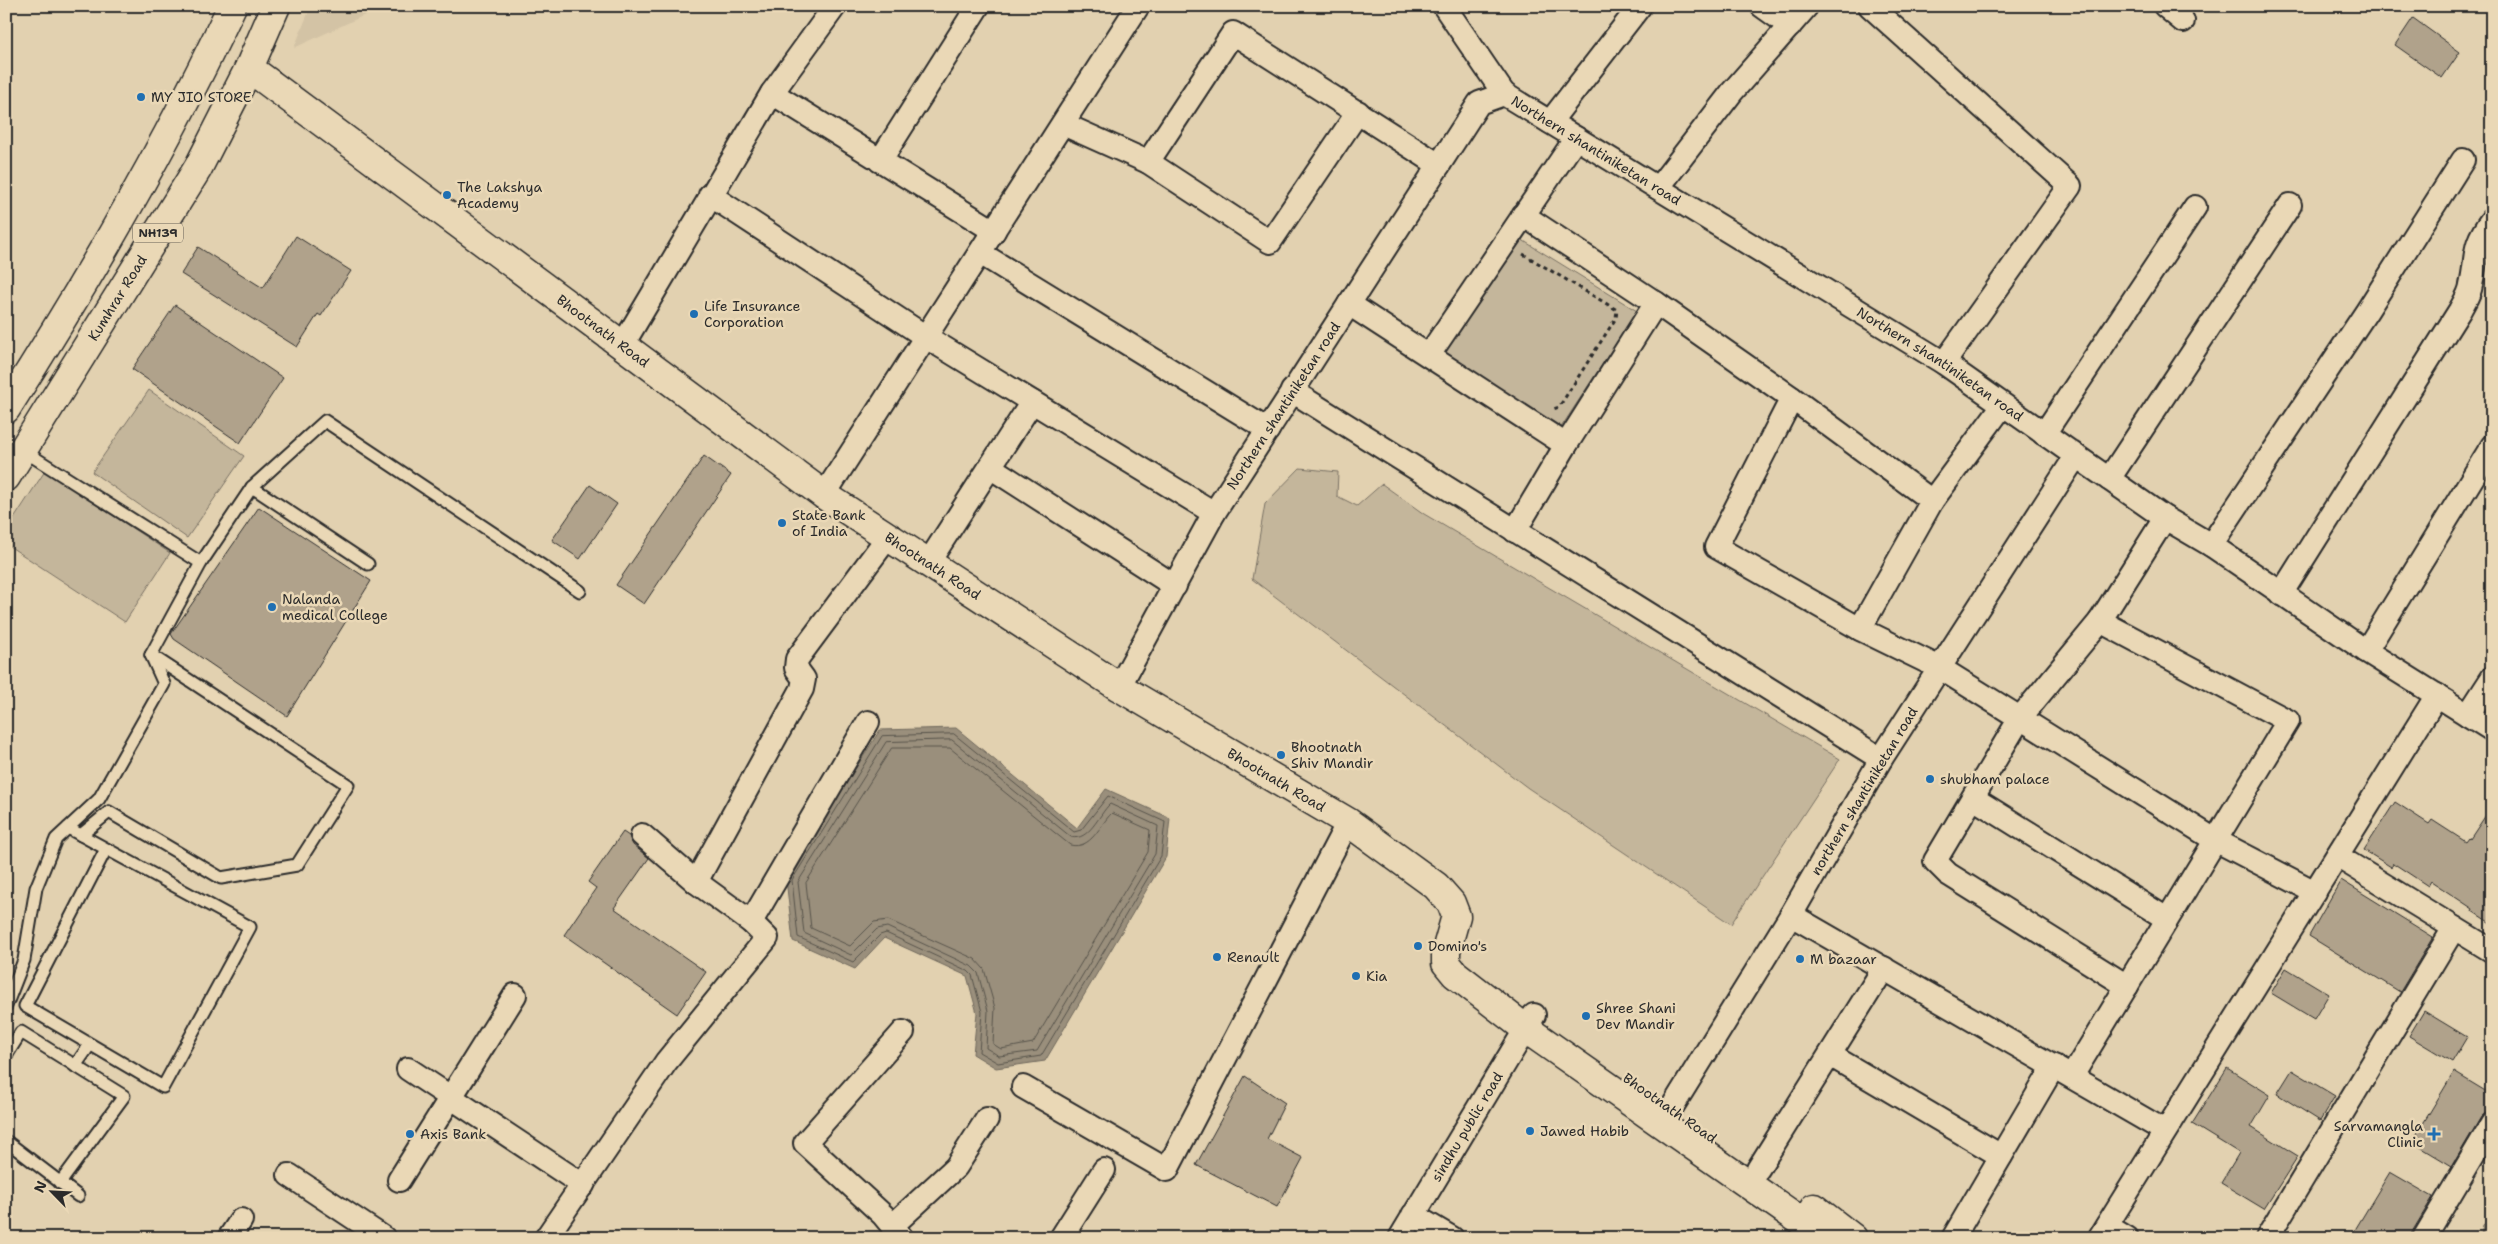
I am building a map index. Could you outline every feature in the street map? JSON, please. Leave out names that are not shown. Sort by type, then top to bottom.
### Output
[{"type":"main road","name":"NH139","points":[[8,402],[71,307],[151,166],[232,6]]},
{"type":"main road","name":"Kumhrar Road","points":[[6,478],[15,447],[198,168],[249,68],[276,6]]},
{"type":"main road","name":"Bhootnath Road","points":[[249,68],[824,495],[1119,687],[1348,822],[1436,886],[1452,903],[1456,916],[1446,951],[1446,963],[1455,974],[1480,992],[1530,1022],[1664,1114],[1826,1238]]},
{"type":"main road","name":"Bhootnath Road","points":[[1664,1114],[1758,1169],[1854,1238]]},
{"type":"street","points":[[622,346],[772,94],[835,6]]},
{"type":"street","points":[[880,160],[978,6]]},
{"type":"street","points":[[1444,6],[1504,94]]},
{"type":"street","points":[[1550,122],[1640,6]]},
{"type":"street","points":[[1762,6],[1790,26]]},
{"type":"street","points":[[1658,188],[1732,92],[1807,6]]},
{"type":"street","points":[[1870,6],[2070,186],[1944,363]]},
{"type":"street","points":[[2165,6],[2183,21]]},
{"type":"street","points":[[824,495],[1137,7]]},
{"type":"street","points":[[1148,162],[1233,33],[1439,165]]},
{"type":"street","points":[[772,94],[994,231]]},
{"type":"street","name":"Northern shantiniketan road","points":[[1119,687],[1214,513],[1292,391],[1479,103],[1504,94],[1944,363],[2166,518],[2211,545],[2366,651],[2492,730]]},
{"type":"street","points":[[1063,124],[1148,162],[1270,242],[1358,112]]},
{"type":"street","points":[[1428,355],[1576,138]]},
{"type":"street","points":[[2211,545],[2367,311],[2463,160]]},
{"type":"street","points":[[710,196],[926,337],[1214,513]]},
{"type":"street","points":[[2109,479],[2290,205]]},
{"type":"street","points":[[2044,434],[2195,207]]},
{"type":"street","points":[[1524,215],[1656,303],[1792,398],[1932,501]]},
{"type":"street","points":[[2281,594],[2460,310],[2471,286],[2476,246],[2492,219]]},
{"type":"street","points":[[980,254],[1268,430]]},
{"type":"street","points":[[1516,531],[1566,445],[1656,303]]},
{"type":"street","points":[[1349,304],[1566,445]]},
{"type":"street","points":[[1292,391],[1881,759]]},
{"type":"street","points":[[1792,398],[1716,547],[1860,629],[1940,668],[2215,840],[2315,892]]},
{"type":"street","points":[[928,563],[1032,402]]},
{"type":"street","points":[[1860,629],[1932,501],[2003,405]]},
{"type":"street","points":[[2366,651],[2492,446]]},
{"type":"street","points":[[1940,668],[2076,456]]},
{"type":"street","points":[[990,467],[1174,586]]},
{"type":"street","points":[[2127,986],[1948,874],[1935,861],[2020,718],[2100,621],[2166,518]]},
{"type":"street","points":[[696,882],[804,684],[804,679],[796,668],[796,659],[888,538]]},
{"type":"street","points":[[1953,1238],[2001,1156],[2127,986],[2288,721],[2100,621]]},
{"type":"street","name":"northern shantiniketan road","points":[[1664,1114],[1790,915],[1881,759],[1940,668]]},
{"type":"street","points":[[2468,715],[2492,678]]},
{"type":"street","points":[[2127,1238],[2103,1232],[2437,695]]},
{"type":"street","points":[[751,922],[868,722]]},
{"type":"street","points":[[1973,798],[2167,919]]},
{"type":"street","points":[[1022,1087],[1167,1170],[1348,822]]},
{"type":"street","points":[[557,1234],[583,1185],[666,1062],[767,938],[751,922],[696,882],[642,835]]},
{"type":"street","points":[[2337,856],[2492,951]]},
{"type":"street","points":[[1790,915],[2165,1131]]},
{"type":"street","points":[[2267,1238],[2454,928]]},
{"type":"street","points":[[1758,1169],[1884,968]]},
{"type":"street","points":[[399,1180],[449,1097],[515,995]]},
{"type":"street","name":"sindhu public road","points":[[1400,1238],[1530,1022]]},
{"type":"street","points":[[903,1032],[805,1144],[897,1232],[956,1167],[987,1119]]},
{"type":"street","points":[[1830,1054],[2001,1156]]},
{"type":"street","points":[[408,1069],[583,1185]]},
{"type":"street","points":[[2424,1238],[2492,1124]]},
{"type":"street","points":[[1061,1238],[1104,1170]]},
{"type":"street","points":[[289,1175],[384,1238]]},
{"type":"street","points":[[1414,1215],[1452,1238]]},
{"type":"lane","points":[[151,655],[201,563],[252,487],[325,421],[580,591]]},
{"type":"lane","points":[[15,447],[201,563]]},
{"type":"lane","points":[[252,487],[368,564]]},
{"type":"lane","points":[[6,1006],[24,960],[36,888],[56,839],[99,799],[164,684],[151,655]]},
{"type":"lane","points":[[81,835],[109,812],[221,878],[298,865],[348,784],[151,655]]},
{"type":"lane","points":[[68,828],[250,927],[163,1087],[89,1046],[25,1006],[106,849]]},
{"type":"lane","points":[[6,1056],[21,1032],[124,1096],[60,1183]]},
{"type":"lane","points":[[75,1066],[89,1046]]},
{"type":"lane","points":[[6,1141],[78,1196]]},
{"type":"path","points":[[1518,253],[1527,256],[1617,310],[1616,318],[1559,407],[1550,410]]},
{"type":"shaded area","points":[[311,6],[384,6],[294,48]]},
{"type":"shaded area","points":[[1519,238],[1637,311],[1560,429],[1442,351]]},
{"type":"shaded area","points":[[149,390],[244,456],[187,538],[92,472]]},
{"type":"shaded area","points":[[1300,468],[1338,472],[1337,496],[1357,506],[1382,484],[1424,514],[1840,759],[1731,924],[1528,788],[1252,579],[1265,504]]},
{"type":"shaded area","points":[[45,471],[170,553],[125,622],[6,544],[6,531]]},
{"type":"water","points":[[956,728],[1077,828],[1106,789],[1170,818],[1166,857],[1045,1061],[996,1068],[973,1054],[977,1013],[967,976],[884,938],[855,969],[793,941],[786,879],[880,730]]},
{"type":"water","points":[[2492,1216],[2492,1238],[2480,1238],[2483,1226]]},
{"type":"building","points":[[2413,18],[2460,52],[2442,78],[2395,45]]},
{"type":"building","points":[[296,236],[351,271],[321,316],[318,314],[297,347],[181,274],[198,247],[263,288]]},
{"type":"building","points":[[175,305],[283,378],[240,443],[132,369]]},
{"type":"building","points":[[704,456],[731,475],[644,604],[616,585]]},
{"type":"building","points":[[590,485],[617,504],[580,559],[552,540]]},
{"type":"building","name":"Nalanda medical College","points":[[259,507],[371,581],[287,716],[174,639],[171,634]]},
{"type":"building","points":[[2395,802],[2429,824],[2432,820],[2466,842],[2492,806],[2492,924],[2431,881],[2428,886],[2393,863],[2391,867],[2364,850]]},
{"type":"building","points":[[623,832],[629,836],[633,845],[649,858],[614,908],[706,972],[677,1014],[564,935],[596,888],[588,882]]},
{"type":"building","points":[[2341,880],[2433,937],[2400,992],[2309,936]]},
{"type":"building","points":[[2286,968],[2329,994],[2314,1019],[2271,993]]},
{"type":"building","points":[[2424,1011],[2467,1037],[2452,1062],[2409,1036]]},
{"type":"building","points":[[2227,1068],[2270,1095],[2251,1127],[2298,1156],[2264,1209],[2221,1183],[2239,1153],[2192,1124]]},
{"type":"building","points":[[2292,1070],[2335,1096],[2320,1121],[2277,1094]]},
{"type":"building","points":[[2454,1072],[2492,1095],[2492,1108],[2481,1117],[2452,1166],[2412,1142]]},
{"type":"building","points":[[1245,1076],[1285,1103],[1267,1139],[1303,1158],[1277,1207],[1196,1165]]},
{"type":"building","points":[[2390,1172],[2433,1197],[2409,1238],[2350,1238]]},
{"type":"place","name":"MY JIO STORE","points":[[141,97]]},
{"type":"place","name":"The Lakshya Academy","points":[[447,195]]},
{"type":"place","name":"Life Insurance Corporation","points":[[694,314]]},
{"type":"place","name":"State Bank of India","points":[[782,523]]},
{"type":"place","name":"Nalanda medical College","points":[[272,607]]},
{"type":"place","name":"Bhootnath Shiv Mandir","points":[[1281,755]]},
{"type":"place","name":"shubham palace","points":[[1930,779]]},
{"type":"place","name":"Domino's","points":[[1418,946]]},
{"type":"place","name":"Renault","points":[[1217,957]]},
{"type":"place","name":"M bazaar","points":[[1800,959]]},
{"type":"place","name":"Kia","points":[[1356,976]]},
{"type":"place","name":"Shree Shani Dev Mandir","points":[[1586,1016]]},
{"type":"place","name":"Jawed Habib","points":[[1530,1131]]},
{"type":"place","name":"Axis Bank","points":[[410,1134]]},
{"type":"place","name":"Sarvamangla Clinic","points":[[2434,1134]]}]
